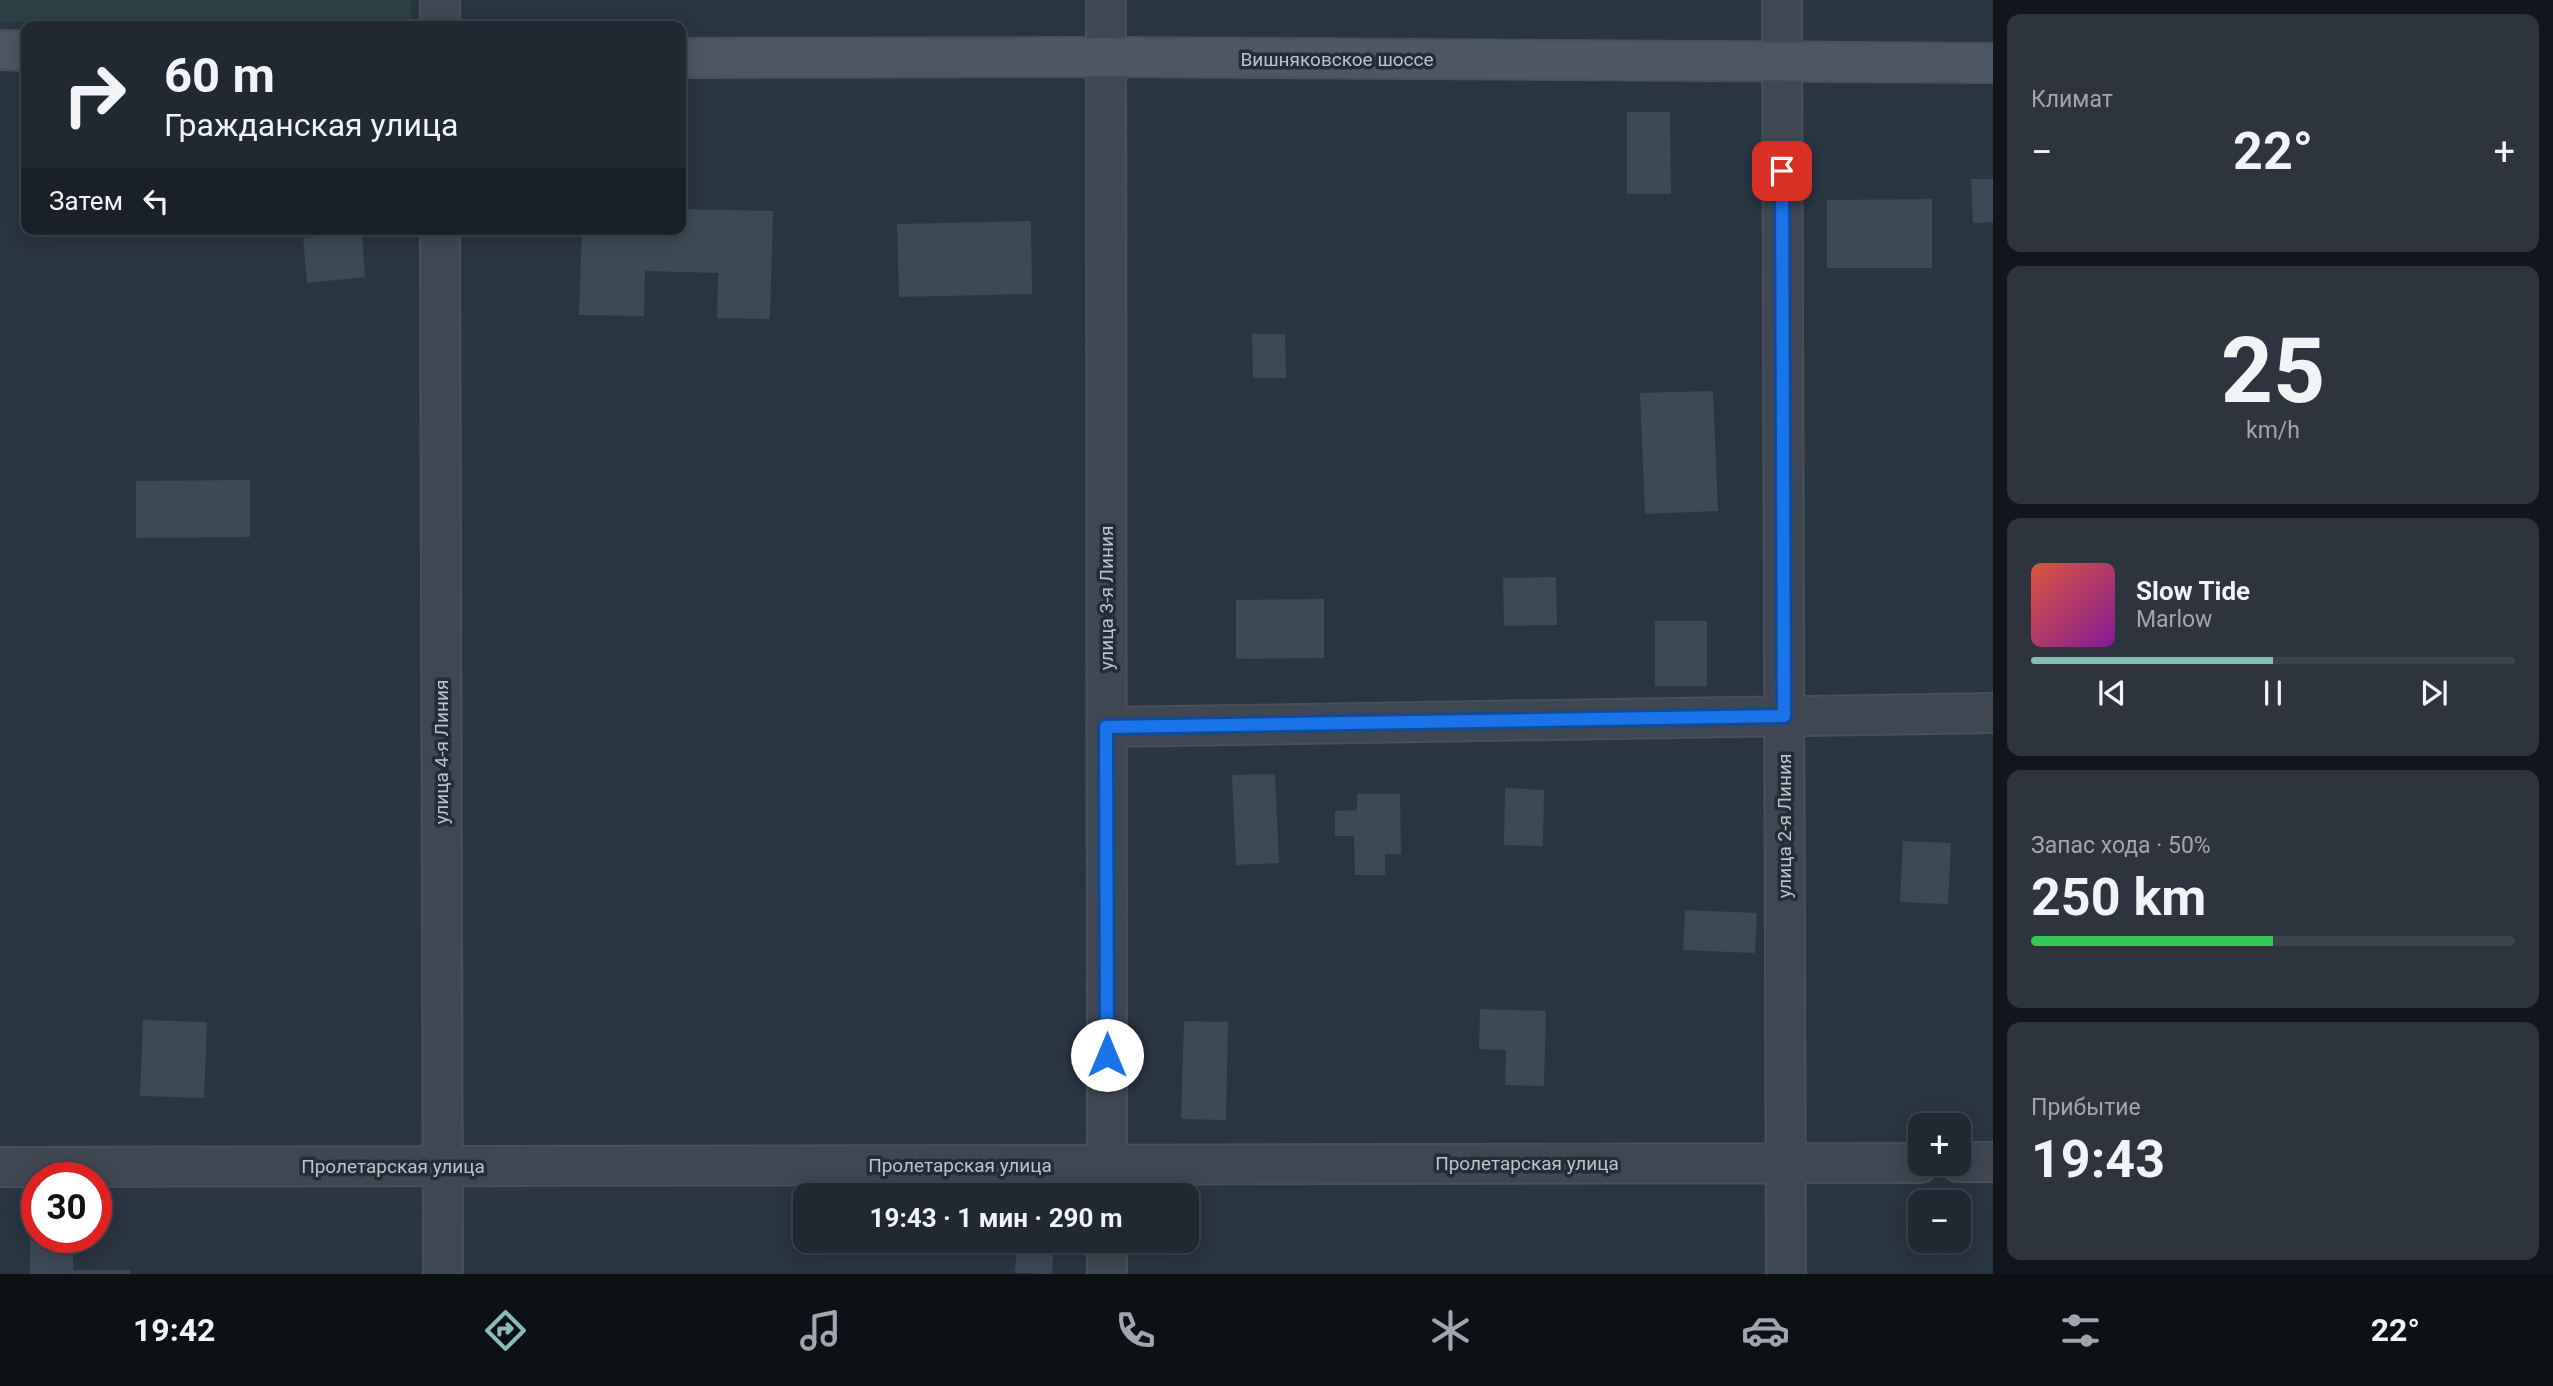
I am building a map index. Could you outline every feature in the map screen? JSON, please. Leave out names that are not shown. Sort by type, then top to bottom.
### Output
[{"type":"street","points":[[440,0],[440,21]]},
{"type":"street","name":"улица 3-я Линия","points":[[1106,0],[1107,1180]]},
{"type":"street","name":"улица 2-я Линия","points":[[1782,0],[1786,1274]]},
{"type":"street","points":[[0,50],[21,51]]},
{"type":"street","name":"Вишняковское шоссе","points":[[686,58],[1106,57],[1993,63]]},
{"type":"street","name":"улица 4-я Линия","points":[[440,235],[443,1274]]},
{"type":"street","points":[[1106,727],[1993,713]]},
{"type":"street","points":[[1971,1163],[1993,1162]]},
{"type":"street","name":"Пролетарская улица","points":[[0,1167],[443,1166],[1107,1180],[1785,1163],[1908,1163]]},
{"type":"street","points":[[1107,1253],[1107,1274]]},
{"type":"green space","points":[[0,0],[411,0],[411,21],[0,22]]},
{"type":"building","points":[[1627,112],[1670,112],[1671,194],[1627,194]]},
{"type":"building","points":[[1971,179],[1993,179],[1993,222],[1973,223]]},
{"type":"building","points":[[1932,199],[1932,268],[1827,268],[1827,200]]},
{"type":"building","points":[[686,209],[773,211],[770,319],[717,318],[718,273],[645,271],[644,316],[579,315],[582,235],[686,235]]},
{"type":"building","points":[[1031,221],[1032,294],[899,297],[897,224]]},
{"type":"building","points":[[362,235],[365,277],[307,283],[303,238]]},
{"type":"building","points":[[1252,334],[1285,334],[1286,378],[1253,378]]},
{"type":"building","points":[[1713,391],[1718,511],[1645,514],[1640,393]]},
{"type":"building","points":[[250,480],[250,537],[136,538],[136,481]]},
{"type":"building","points":[[1556,577],[1557,625],[1504,626],[1503,578]]},
{"type":"building","points":[[1324,599],[1324,658],[1236,659],[1236,600]]},
{"type":"building","points":[[1655,621],[1707,621],[1707,686],[1655,686]]},
{"type":"building","points":[[1275,774],[1279,863],[1236,865],[1232,775]]},
{"type":"building","points":[[1505,788],[1544,790],[1543,846],[1504,845]]},
{"type":"building","points":[[1357,794],[1400,794],[1401,854],[1385,854],[1385,875],[1355,875],[1354,836],[1335,836],[1335,811],[1357,810]]},
{"type":"building","points":[[1903,841],[1951,843],[1948,904],[1900,902]]},
{"type":"building","points":[[1685,910],[1757,913],[1755,953],[1683,950]]},
{"type":"building","points":[[1480,1009],[1546,1011],[1544,1086],[1505,1085],[1506,1050],[1479,1049]]},
{"type":"building","points":[[143,1020],[207,1022],[204,1098],[140,1096]]},
{"type":"building","points":[[1184,1021],[1228,1022],[1226,1120],[1181,1119]]},
{"type":"building","points":[[30,1253],[73,1253],[73,1270],[130,1270],[130,1274],[30,1274]]},
{"type":"building","points":[[1016,1253],[1053,1253],[1052,1274],[1015,1273]]},
{"type":"route","points":[[1107,1055],[1106,727],[1784,716],[1782,171]]}]
